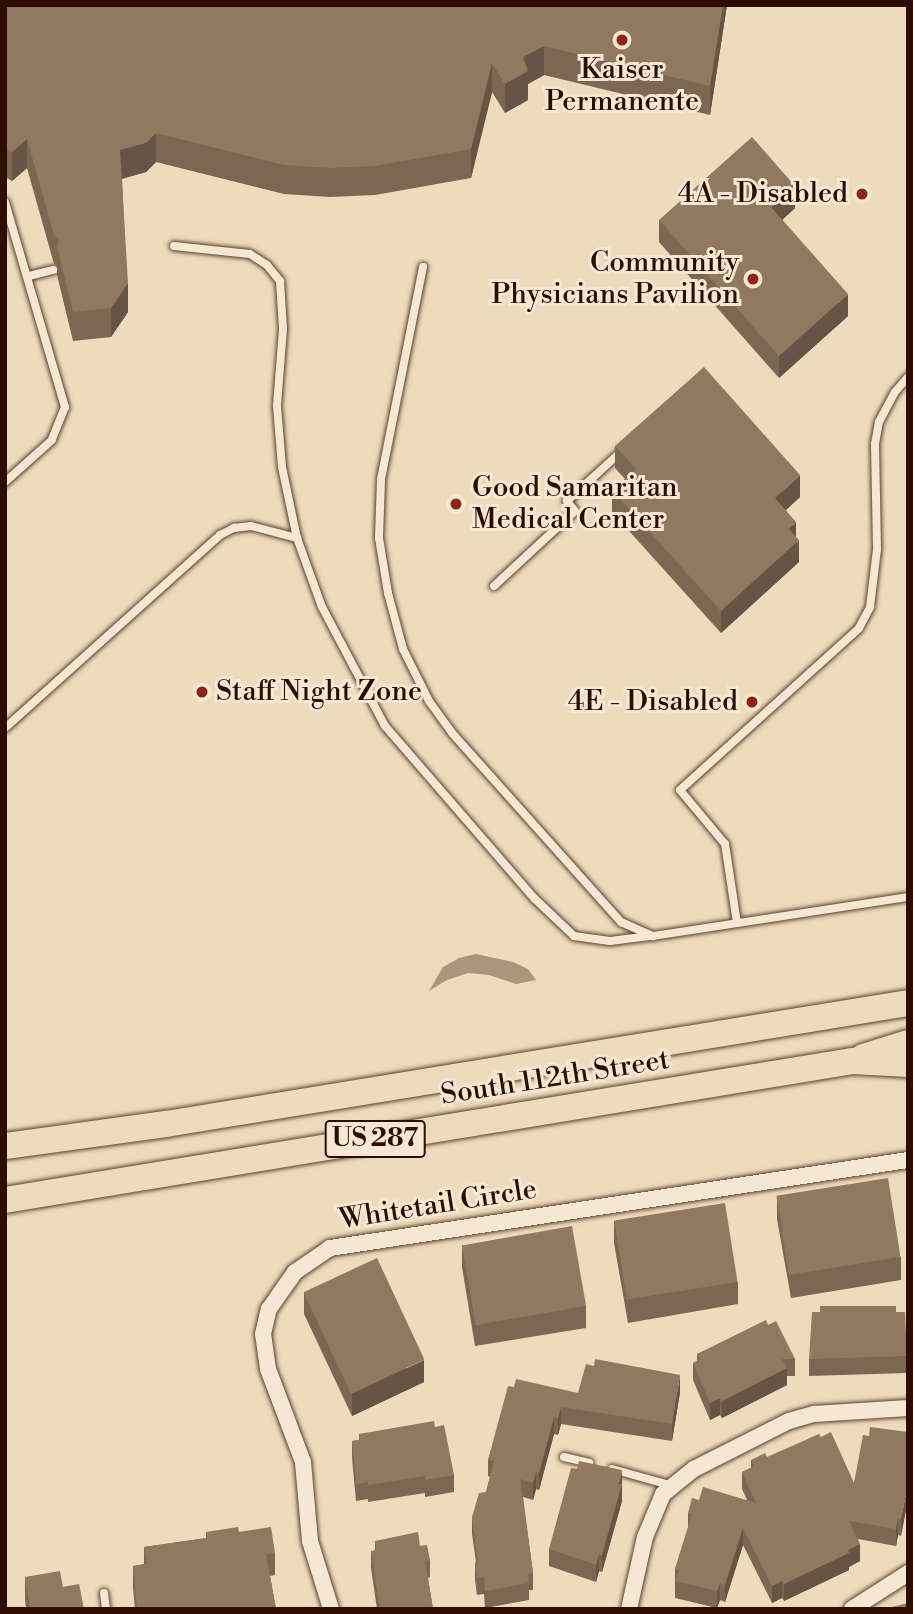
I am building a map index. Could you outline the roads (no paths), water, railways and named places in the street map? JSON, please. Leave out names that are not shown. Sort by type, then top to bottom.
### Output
[{"type":"main road","name":"South 112th Street","points":[[5,1146],[166,1124],[908,1003]]},
{"type":"main road","points":[[852,1061],[908,1044]]},
{"type":"main road","name":"South 112th Street","points":[[5,1200],[852,1061],[908,1064]]},
{"type":"street","name":"Whitetail Circle","points":[[331,1609],[310,1541],[303,1462],[268,1369],[263,1334],[269,1309],[295,1272],[330,1248],[908,1160]]},
{"type":"street","points":[[629,1609],[645,1537],[663,1494],[694,1469],[789,1421],[839,1410],[872,1412],[908,1408]]},
{"type":"street","points":[[852,1609],[908,1573]]},
{"type":"lane","points":[[5,202],[29,276],[65,407],[52,440],[5,482]]},
{"type":"lane","points":[[174,246],[250,254],[267,265],[280,281],[283,329],[277,405],[282,467],[297,538],[321,607],[385,726],[534,898],[574,936],[610,941],[653,936],[908,897]]},
{"type":"lane","points":[[423,267],[381,480],[379,538],[388,593],[403,649],[429,701],[452,733],[621,922],[653,936]]},
{"type":"lane","points":[[29,276],[53,270]]},
{"type":"lane","points":[[737,923],[725,844],[680,790],[859,628],[870,607],[877,549],[875,444],[879,422],[895,392],[908,377]]},
{"type":"lane","points":[[494,586],[576,511],[566,501],[634,440]]},
{"type":"lane","points":[[5,728],[220,535],[234,528],[251,526],[297,538]]},
{"type":"lane","points":[[564,1457],[649,1477],[673,1486]]},
{"type":"lane","points":[[104,1593],[106,1609]]},
{"type":"place","name":"Kaiser Permanente","points":[[622,40]]},
{"type":"place","name":"4A - Disabled","points":[[862,194]]},
{"type":"place","name":"Community Physicians Pavilion","points":[[753,279]]},
{"type":"place","name":"Good Samaritan Medical Center","points":[[456,504]]},
{"type":"place","name":"Staff Night Zone","points":[[202,692]]},
{"type":"place","name":"4E - Disabled","points":[[752,702]]}]
